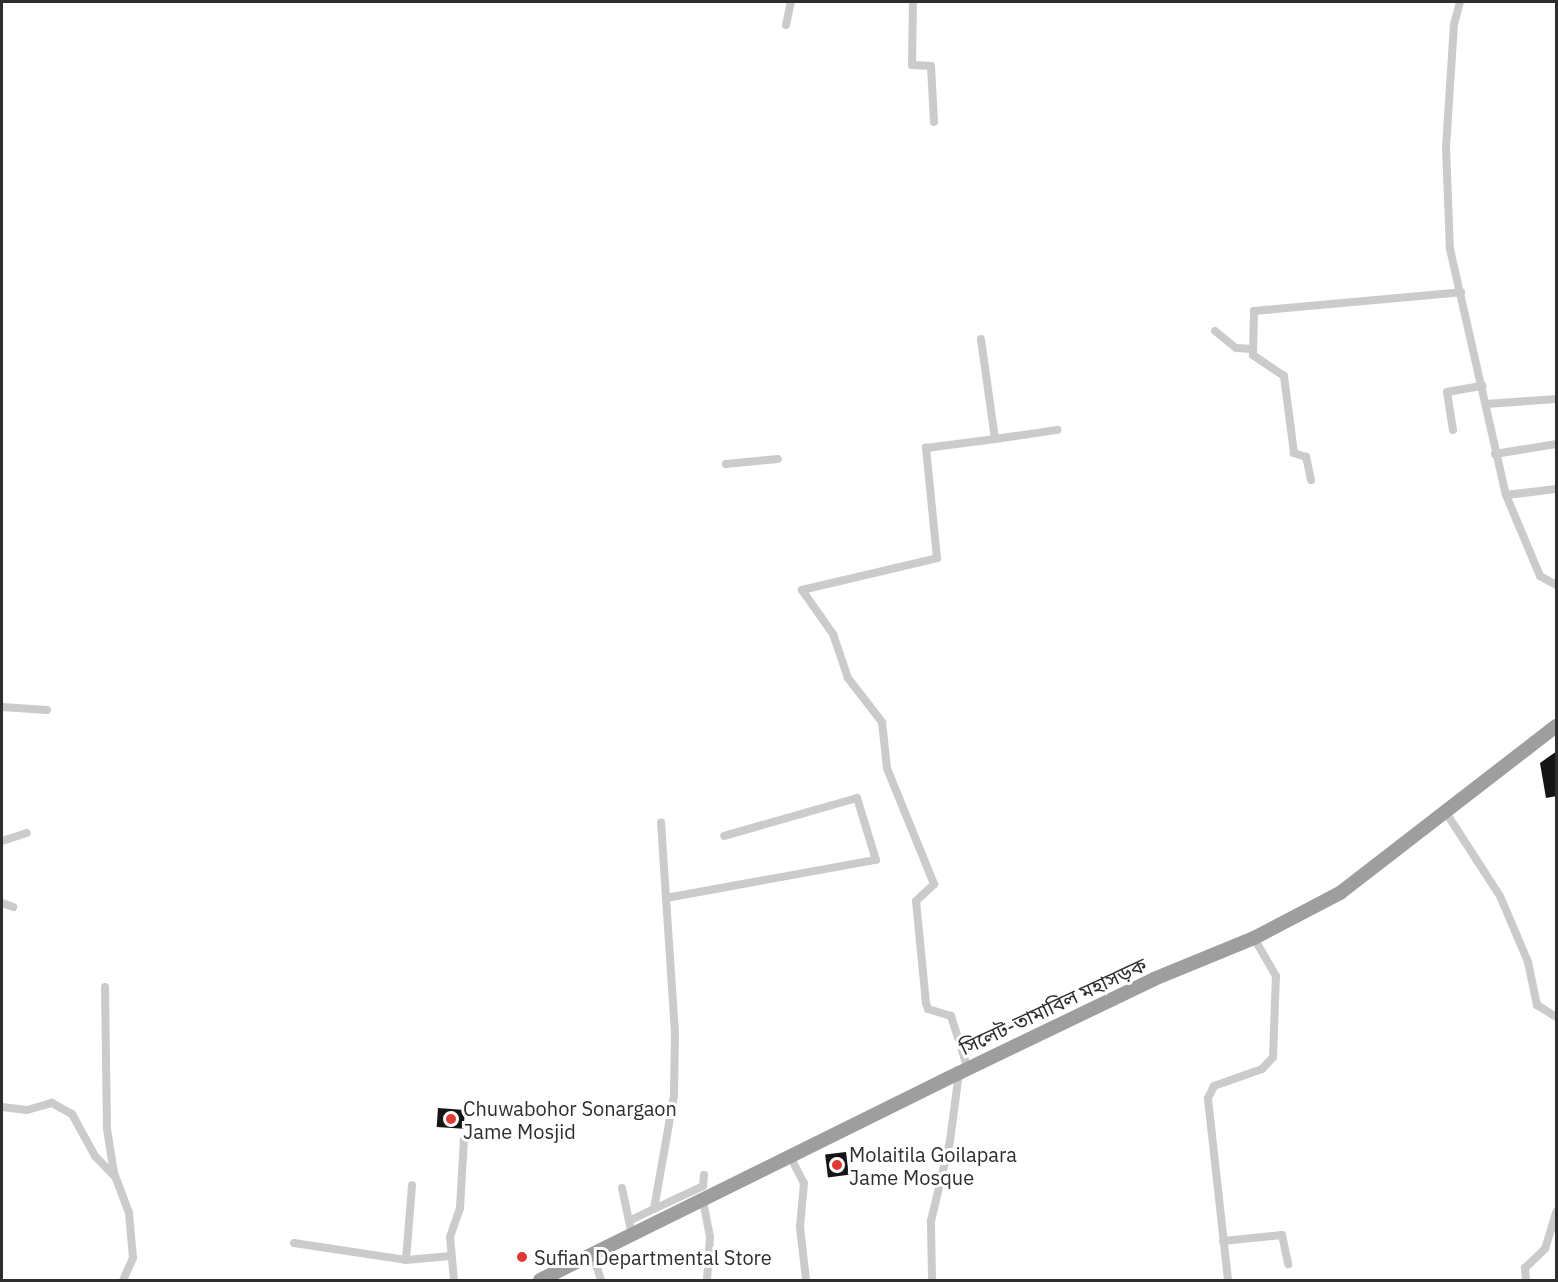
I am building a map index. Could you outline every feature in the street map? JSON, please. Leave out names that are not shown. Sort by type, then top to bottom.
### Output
[{"type":"highway","name":"সিলেট-তামাবিল মহাসড়ক","points":[[540,1281],[593,1254],[630,1228],[703,1201],[963,1071],[1154,980],[1254,938],[1340,893],[1557,726]]},
{"type":"street","points":[[786,25],[791,2]]},
{"type":"street","points":[[913,2],[912,65],[931,66],[934,122]]},
{"type":"street","points":[[1460,2],[1454,24],[1446,158],[1450,249],[1506,495],[1540,576],[1557,585]]},
{"type":"street","points":[[1311,480],[1306,457],[1294,453],[1284,376],[1253,356],[1254,311],[1461,292]]},
{"type":"street","points":[[1215,331],[1236,348],[1253,349]]},
{"type":"street","points":[[981,339],[995,439]]},
{"type":"street","points":[[1453,430],[1447,392],[1482,386]]},
{"type":"street","points":[[1486,404],[1557,399]]},
{"type":"street","points":[[932,1281],[931,1221],[950,1141],[963,1071],[951,1016],[928,1009],[926,1003],[916,901],[934,884],[886,768],[882,722],[848,678],[833,634],[802,590],[937,558],[926,448],[1057,430]]},
{"type":"street","points":[[1495,454],[1557,444]]},
{"type":"street","points":[[726,464],[778,459]]},
{"type":"street","points":[[1506,495],[1557,489]]},
{"type":"street","points":[[2,707],[47,710]]},
{"type":"street","points":[[666,898],[876,860],[857,798],[724,836]]},
{"type":"street","points":[[1445,811],[1508,913],[1528,962],[1537,1005],[1557,1017]]},
{"type":"street","points":[[654,1209],[674,1095],[675,1033],[661,822]]},
{"type":"street","points":[[2,841],[27,833]]},
{"type":"street","points":[[2,903],[14,907]]},
{"type":"street","points":[[1228,1281],[1208,1098],[1214,1086],[1262,1069],[1273,1057],[1278,1020],[1276,976],[1254,938]]},
{"type":"street","points":[[105,987],[107,1129],[116,1178],[129,1213],[133,1258],[123,1281]]},
{"type":"street","points":[[2,1107],[27,1110],[52,1103],[72,1114],[95,1156],[116,1178]]},
{"type":"street","points":[[454,1281],[451,1256],[464,1139]]},
{"type":"street","points":[[790,1156],[804,1184],[800,1227],[806,1281]]},
{"type":"street","points":[[622,1188],[630,1228],[654,1209],[703,1186],[704,1174]]},
{"type":"street","points":[[406,1260],[412,1185]]},
{"type":"street","points":[[703,1201],[710,1237],[707,1281]]},
{"type":"street","points":[[1526,1281],[1525,1268],[1545,1249],[1557,1212]]},
{"type":"street","points":[[1223,1241],[1282,1235],[1288,1264]]},
{"type":"street","points":[[294,1243],[406,1260],[451,1256]]},
{"type":"street","points":[[593,1254],[601,1281]]},
{"type":"building","points":[[1557,751],[1557,796],[1546,798],[1540,763]]},
{"type":"building","name":"Chuwabohor Sonargaon Jame Mosjid","points":[[438,1108],[465,1110],[464,1129],[437,1127]]},
{"type":"building","name":"Molaitila Goilapara Jame Mosque","points":[[846,1152],[849,1175],[828,1177],[825,1155]]},
{"type":"place","name":"Chuwabohor Sonargaon Jame Mosjid","points":[[451,1119]]},
{"type":"place","name":"Molaitila Goilapara Jame Mosque","points":[[837,1165]]},
{"type":"place","name":"Sufian Departmental Store","points":[[522,1257]]}]
